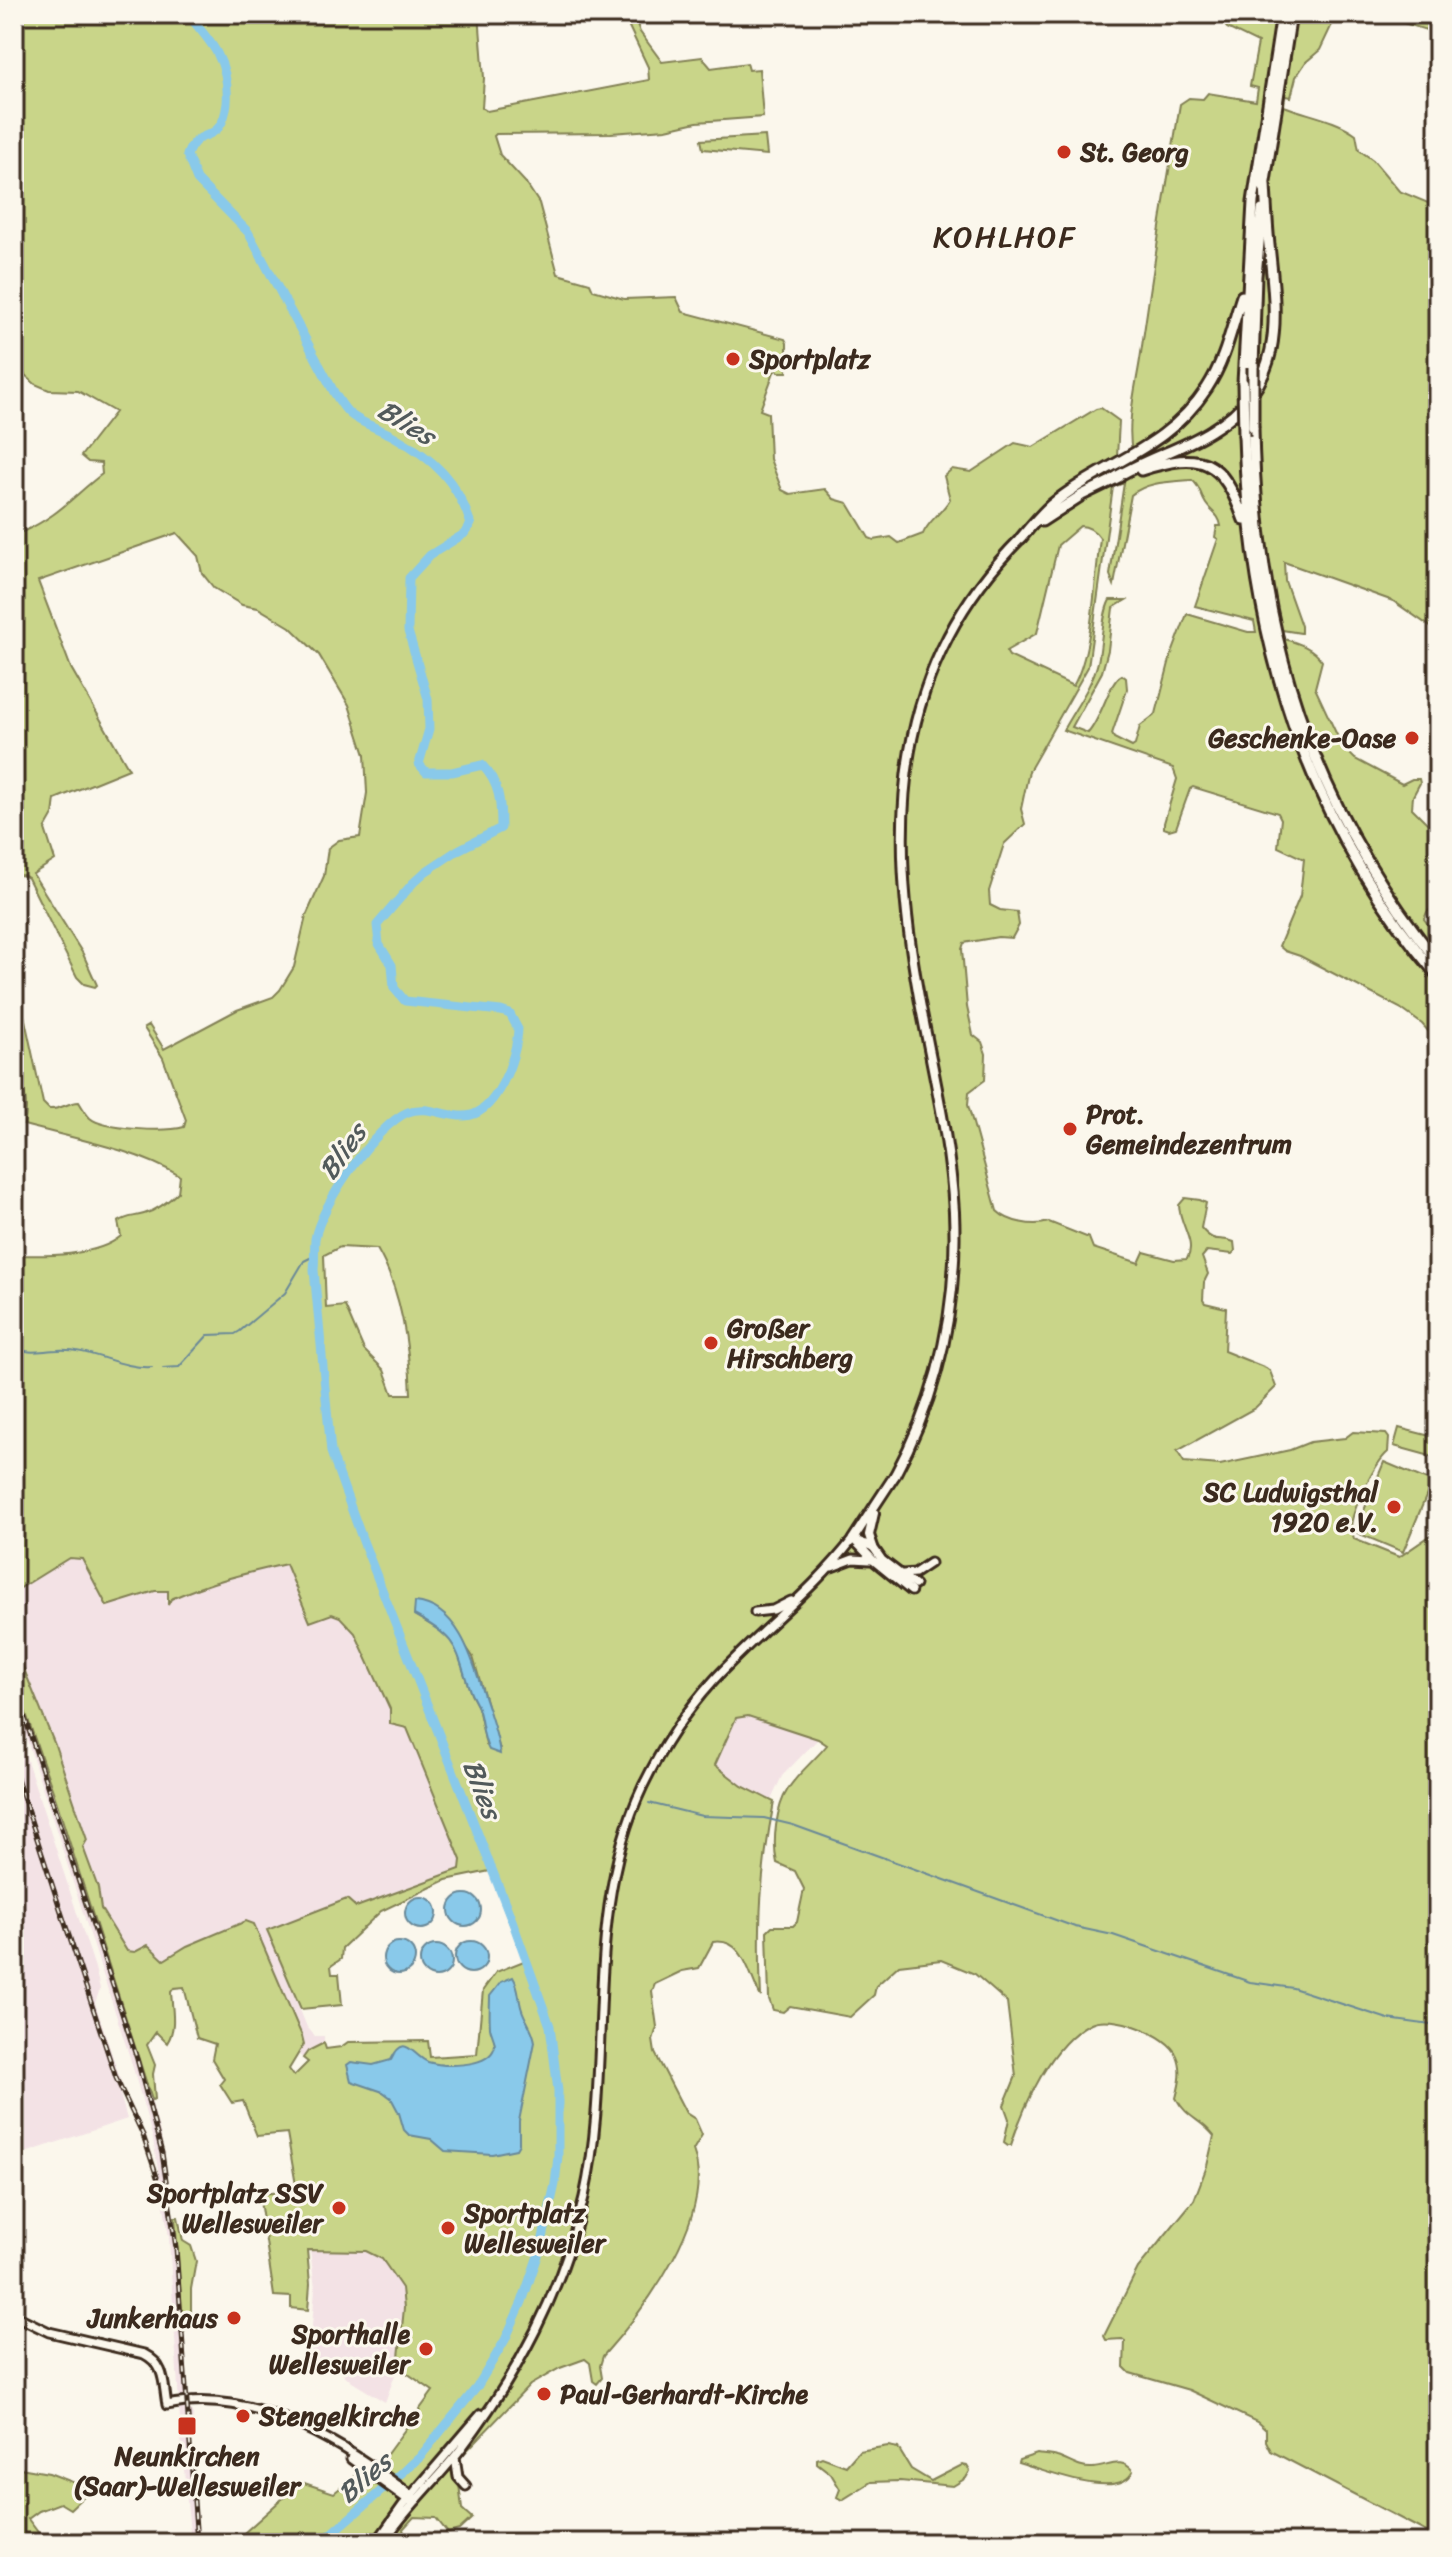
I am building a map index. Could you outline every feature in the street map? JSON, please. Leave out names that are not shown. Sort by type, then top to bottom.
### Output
[{"type":"highway","points":[[1282,14],[1261,143],[1247,286],[1243,383],[1249,531],[1267,639],[1289,714],[1307,761],[1338,828],[1369,882],[1438,976]]},
{"type":"highway","points":[[1291,14],[1265,184],[1256,276],[1253,427],[1256,502],[1269,604],[1279,651],[1301,723],[1329,791],[1364,857],[1399,911],[1438,962]]},
{"type":"highway","points":[[1021,538],[1056,511],[1113,479],[1199,438],[1225,422],[1249,399],[1265,374],[1276,328],[1265,184]]},
{"type":"highway","points":[[1021,538],[1052,505],[1142,450],[1189,411],[1225,354],[1247,286]]},
{"type":"highway","points":[[1113,479],[1165,463],[1189,461],[1208,464],[1228,482],[1249,531]]},
{"type":"main road","points":[[384,2541],[406,2496],[455,2457],[488,2412],[548,2303],[572,2241],[585,2193],[596,2116],[609,1909],[615,1869],[629,1821],[657,1759],[700,1697],[827,1570],[853,1539],[895,1475],[918,1428],[936,1376],[950,1307],[954,1242],[947,1147],[919,994],[905,894],[902,822],[907,769],[919,706],[943,642],[976,589],[1021,538]]},
{"type":"main road","points":[[853,1539],[874,1561],[913,1588],[873,1547],[869,1535],[876,1506]]},
{"type":"main road","points":[[853,1539],[873,1547]]},
{"type":"main road","points":[[827,1570],[853,1559],[874,1561]]},
{"type":"main road","points":[[902,1574],[915,1573],[930,1563]]},
{"type":"main road","points":[[755,1612],[773,1610],[800,1596]]},
{"type":"main road","points":[[14,2315],[49,2332],[150,2357],[162,2372],[167,2405],[231,2403],[294,2424],[327,2440],[406,2496]]},
{"type":"main road","points":[[373,2543],[406,2496],[492,2402],[509,2377]]},
{"type":"main road","points":[[455,2457],[458,2477],[466,2486]]},
{"type":"shaded area","points":[[69,1558],[83,1559],[107,1606],[155,1591],[168,1591],[166,1602],[207,1583],[286,1563],[310,1621],[332,1614],[340,1617],[354,1633],[390,1709],[390,1723],[407,1728],[462,1860],[460,1869],[356,1907],[350,1901],[267,1930],[307,2027],[315,2036],[324,2036],[324,2043],[308,2051],[303,2058],[299,2055],[304,2044],[302,2036],[254,1924],[246,1921],[187,1946],[163,1961],[153,1948],[127,1951],[101,1909],[98,1888],[83,1847],[87,1840],[55,1745],[14,1645],[14,1592]]},
{"type":"shaded area","points":[[14,1679],[140,2059],[161,2137],[177,2237],[189,2409],[193,2415],[191,2464],[200,2543],[191,2543],[181,2438],[169,2237],[153,2139],[131,2061],[14,1700]]},
{"type":"shaded area","points":[[748,1716],[818,1739],[782,1776],[771,1800],[742,1786],[715,1765],[736,1718]]},
{"type":"shaded area","points":[[14,1721],[95,1968],[100,1989],[95,2003],[124,2091],[120,2094],[127,2119],[19,2155],[14,2139]]},
{"type":"shaded area","points":[[310,2250],[366,2251],[383,2259],[402,2288],[404,2308],[398,2367],[385,2402],[352,2382],[337,2368],[309,2365],[315,2288]]},
{"type":"green space","points":[[14,14],[479,14],[484,78],[482,108],[487,111],[649,80],[648,67],[623,14],[633,14],[640,32],[662,62],[702,57],[711,68],[747,63],[749,70],[759,69],[763,117],[611,133],[496,134],[500,155],[526,183],[539,203],[558,274],[590,283],[593,290],[624,299],[676,297],[683,312],[785,339],[787,372],[778,372],[777,369],[774,372],[760,410],[768,413],[770,459],[782,490],[790,494],[825,489],[834,499],[848,503],[869,538],[891,537],[899,543],[923,534],[947,504],[950,499],[944,476],[952,469],[971,472],[1015,443],[1033,447],[1096,409],[1101,408],[1119,421],[1117,457],[1132,451],[1130,427],[1133,402],[1180,104],[1189,98],[1203,99],[1208,93],[1256,101],[1258,88],[1250,86],[1258,43],[1227,28],[1224,24],[1226,14],[1337,14],[1320,50],[1306,62],[1296,77],[1291,97],[1285,96],[1284,106],[1330,121],[1356,134],[1359,150],[1373,160],[1399,191],[1438,207],[1435,221],[1438,223],[1438,632],[1393,601],[1284,562],[1285,581],[1301,633],[1282,630],[1284,639],[1305,647],[1322,661],[1315,688],[1342,746],[1355,759],[1402,784],[1419,779],[1412,808],[1438,830],[1438,902],[1424,919],[1438,937],[1438,1042],[1422,1024],[1400,1008],[1279,946],[1300,896],[1304,859],[1278,847],[1281,819],[1278,813],[1193,787],[1176,828],[1169,830],[1164,828],[1164,823],[1177,779],[1173,768],[1063,730],[1095,671],[1110,600],[1126,600],[1113,608],[1102,672],[1072,727],[1088,733],[1113,684],[1122,675],[1126,678],[1127,689],[1112,734],[1132,747],[1140,726],[1156,714],[1170,659],[1187,614],[1256,632],[1254,621],[1195,606],[1218,539],[1215,537],[1217,526],[1221,526],[1192,480],[1152,485],[1131,495],[1114,585],[1110,575],[1124,483],[1113,487],[1088,667],[1029,771],[1021,809],[1025,824],[1004,844],[989,891],[990,905],[1017,912],[1019,925],[1012,938],[998,937],[964,943],[962,949],[973,1035],[982,1042],[986,1054],[985,1080],[969,1092],[968,1105],[997,1211],[1008,1218],[1028,1224],[1049,1222],[1089,1238],[1093,1248],[1139,1263],[1144,1252],[1174,1260],[1187,1259],[1189,1239],[1179,1205],[1185,1198],[1206,1203],[1201,1228],[1206,1233],[1234,1242],[1235,1251],[1232,1254],[1207,1251],[1202,1257],[1208,1274],[1204,1282],[1203,1300],[1226,1308],[1224,1351],[1266,1368],[1276,1387],[1255,1408],[1177,1451],[1184,1462],[1220,1465],[1290,1450],[1310,1442],[1345,1438],[1353,1432],[1386,1434],[1389,1438],[1388,1452],[1371,1476],[1352,1519],[1354,1539],[1399,1557],[1438,1534],[1438,2538],[1271,2451],[1266,2441],[1266,2430],[1257,2422],[1189,2390],[1130,2373],[1124,2367],[1125,2341],[1106,2340],[1104,2336],[1138,2268],[1194,2200],[1214,2136],[1176,2098],[1179,2061],[1163,2040],[1152,2033],[1112,2021],[1091,2023],[1077,2032],[1063,2045],[1041,2076],[1011,2145],[1008,2145],[1004,2142],[1009,2119],[1004,2105],[1016,2076],[1007,2002],[975,1974],[941,1960],[899,1965],[850,2017],[790,2006],[783,2012],[773,2010],[769,1999],[767,1931],[772,1926],[793,1926],[797,1922],[804,1889],[795,1871],[777,1863],[778,1815],[792,1783],[827,1745],[818,1739],[748,1716],[736,1718],[715,1765],[742,1786],[774,1802],[761,1899],[761,1997],[739,1952],[724,1942],[713,1942],[699,1968],[682,1971],[655,1984],[652,1992],[657,2027],[653,2040],[655,2053],[686,2113],[695,2119],[702,2135],[693,2150],[698,2175],[695,2203],[673,2259],[638,2313],[603,2356],[600,2366],[602,2378],[597,2384],[593,2381],[590,2363],[585,2359],[560,2368],[530,2385],[453,2465],[462,2509],[472,2518],[459,2530],[448,2533],[436,2518],[414,2517],[403,2529],[407,2543],[220,2543],[224,2534],[235,2541],[301,2482],[334,2493],[360,2472],[379,2465],[433,2391],[398,2367],[404,2308],[402,2288],[382,2259],[366,2251],[307,2250],[310,2284],[308,2310],[291,2308],[291,2297],[274,2296],[259,2194],[297,2191],[287,2133],[257,2136],[243,2101],[232,2103],[220,2084],[224,2079],[212,2059],[215,2044],[197,2038],[184,1987],[174,1988],[171,1992],[173,2025],[167,2043],[156,2032],[147,2045],[155,2065],[155,2099],[152,2100],[14,1679],[14,1645],[55,1745],[87,1840],[83,1847],[98,1888],[101,1909],[127,1951],[135,1952],[148,1945],[164,1960],[187,1946],[246,1921],[254,1924],[302,2036],[304,2044],[289,2069],[294,2076],[308,2062],[303,2058],[308,2051],[324,2043],[326,2049],[341,2047],[348,2042],[428,2041],[430,2057],[477,2054],[483,1990],[496,1972],[524,1961],[490,1871],[446,1880],[381,1911],[342,1948],[341,1959],[331,1966],[332,1974],[339,1974],[342,2005],[301,2009],[267,1930],[347,1899],[356,1907],[460,1869],[461,1860],[407,1728],[390,1724],[390,1709],[355,1633],[340,1617],[332,1614],[310,1622],[286,1564],[199,1588],[171,1599],[168,1605],[168,1591],[155,1591],[107,1606],[82,1559],[69,1558],[14,1592],[14,1255],[70,1254],[111,1243],[121,1236],[118,1222],[144,1214],[166,1202],[178,1192],[180,1176],[124,1152],[24,1125],[25,1094],[13,1036],[14,990],[19,992],[43,1103],[49,1109],[79,1102],[90,1118],[108,1125],[150,1130],[184,1127],[186,1120],[163,1058],[144,1028],[149,1025],[164,1049],[237,1010],[273,997],[280,990],[294,967],[306,916],[324,876],[328,848],[339,840],[360,837],[367,793],[365,755],[349,705],[319,655],[290,627],[214,588],[202,573],[198,556],[177,533],[38,581],[71,668],[129,769],[55,799],[53,815],[45,829],[55,860],[33,874],[83,954],[97,985],[84,984],[77,977],[28,878],[14,876],[14,518],[22,532],[35,526],[102,474],[101,463],[88,462],[81,456],[115,412],[78,391],[49,390],[35,384],[14,365]],"holes":[[[1080,526],[1091,529],[1100,538],[1089,635],[1080,672],[1073,686],[1009,656],[1006,651],[1037,633],[1058,545]],[[340,1247],[377,1249],[393,1283],[403,1319],[411,1394],[393,1394],[384,1370],[364,1350],[345,1306],[326,1308],[324,1255]],[[414,1615],[447,1619],[473,1657],[500,1750],[486,1745],[478,1707],[456,1647],[446,1634]]]},
{"type":"green space","points":[[1375,14],[1438,14],[1438,39],[1433,32]]},
{"type":"green space","points":[[765,136],[767,155],[703,149],[701,140]]},
{"type":"green space","points":[[1399,1428],[1438,1438],[1434,1457],[1394,1446]]},
{"type":"green space","name":"SC Ludwigsthal 1920 e.V.","points":[[1384,1462],[1432,1482],[1403,1552],[1355,1532]]},
{"type":"green space","points":[[175,2217],[178,2217],[183,2241],[191,2246],[196,2261],[191,2289],[191,2323],[183,2333]]},
{"type":"green space","points":[[888,2446],[898,2448],[911,2469],[931,2481],[962,2465],[970,2471],[966,2478],[953,2486],[900,2481],[871,2482],[842,2500],[837,2497],[840,2489],[831,2474],[817,2463],[817,2459],[822,2457],[846,2466],[859,2451]]},
{"type":"green space","points":[[1037,2454],[1055,2456],[1088,2468],[1119,2463],[1133,2471],[1125,2480],[1097,2484],[1018,2463]]},
{"type":"green space","points":[[14,2467],[49,2473],[91,2489],[70,2509],[60,2503],[28,2519],[46,2543],[14,2543]]},
{"type":"water","points":[[415,1602],[443,1614],[463,1639],[476,1670],[500,1754],[489,1750],[478,1708],[453,1646],[440,1631],[414,1615]]},
{"type":"water","points":[[465,1894],[476,1899],[481,1910],[476,1921],[465,1926],[454,1921],[449,1910],[454,1899]]},
{"type":"water","points":[[421,1897],[432,1902],[437,1913],[432,1924],[421,1929],[410,1924],[405,1913],[410,1902]]},
{"type":"water","points":[[471,1941],[482,1946],[487,1957],[482,1968],[471,1973],[460,1968],[455,1957],[460,1946]]},
{"type":"water","points":[[399,1942],[410,1947],[415,1958],[410,1969],[399,1974],[388,1969],[383,1958],[388,1947]]},
{"type":"water","points":[[436,1945],[447,1950],[452,1961],[447,1972],[436,1977],[425,1972],[420,1961],[425,1950]]},
{"type":"water","points":[[513,1977],[535,2042],[516,2149],[492,2154],[445,2151],[431,2139],[409,2135],[391,2098],[383,2092],[351,2081],[347,2065],[351,2062],[373,2065],[391,2060],[400,2047],[405,2046],[422,2059],[435,2064],[473,2063],[488,2056],[495,2045],[490,2027],[490,1996],[501,1982]]},
{"type":"waterway","name":"Blies","points":[[187,14],[218,54],[227,89],[221,125],[194,142],[187,155],[197,180],[248,232],[346,410],[360,421],[409,445],[432,463],[459,495],[471,524],[464,534],[430,555],[409,578],[408,631],[428,699],[429,729],[419,764],[426,772],[452,772],[482,765],[493,779],[498,794],[501,828],[458,850],[425,872],[377,925],[379,944],[392,965],[394,988],[405,1001],[501,1011],[510,1014],[518,1029],[509,1069],[495,1096],[485,1107],[475,1114],[463,1116],[428,1110],[408,1112],[395,1120],[366,1149],[338,1188],[319,1225],[315,1239],[314,1270],[331,1452],[550,2026],[558,2091],[555,2184],[541,2247],[522,2302],[505,2340],[477,2387],[419,2458],[321,2543]]},
{"type":"waterway","points":[[163,1368],[179,1367],[208,1335],[240,1331],[285,1293],[304,1261],[316,1255]]},
{"type":"waterway","points":[[14,1346],[30,1352],[70,1350],[128,1365],[152,1367]]},
{"type":"waterway","points":[[649,1803],[702,1816],[764,1818],[793,1825],[1075,1927],[1113,1935],[1250,1982],[1293,1988],[1388,2019],[1438,2026]]},
{"type":"railway","points":[[14,1685],[137,2059],[162,2153],[176,2248],[197,2543]]},
{"type":"railway","points":[[14,1769],[116,2078],[143,2135],[157,2177]]},
{"type":"place","name":"St. Georg","points":[[1064,152]]},
{"type":"place","name":"Sportplatz","points":[[733,359]]},
{"type":"place","name":"Geschenke-Oase","points":[[1412,738]]},
{"type":"place","name":"Prot. Gemeindezentrum","points":[[1070,1129]]},
{"type":"place","name":"Großer Hirschberg","points":[[711,1343]]},
{"type":"place","name":"SC Ludwigsthal 1920 e.V.","points":[[1394,1507]]},
{"type":"place","name":"Sportplatz SSV Wellesweiler","points":[[339,2208]]},
{"type":"place","name":"Sportplatz Wellesweiler","points":[[448,2228]]},
{"type":"place","name":"Junkerhaus","points":[[234,2318]]},
{"type":"place","name":"Sporthalle Wellesweiler","points":[[426,2349]]},
{"type":"place","name":"Paul-Gerhardt-Kirche","points":[[544,2394]]},
{"type":"place","name":"Stengelkirche","points":[[243,2416]]},
{"type":"place","name":"Neunkirchen (Saar)-Wellesweiler","points":[[187,2426]]},
{"type":"district","name":"KOHLHOF","points":[[1005,237]]}]
